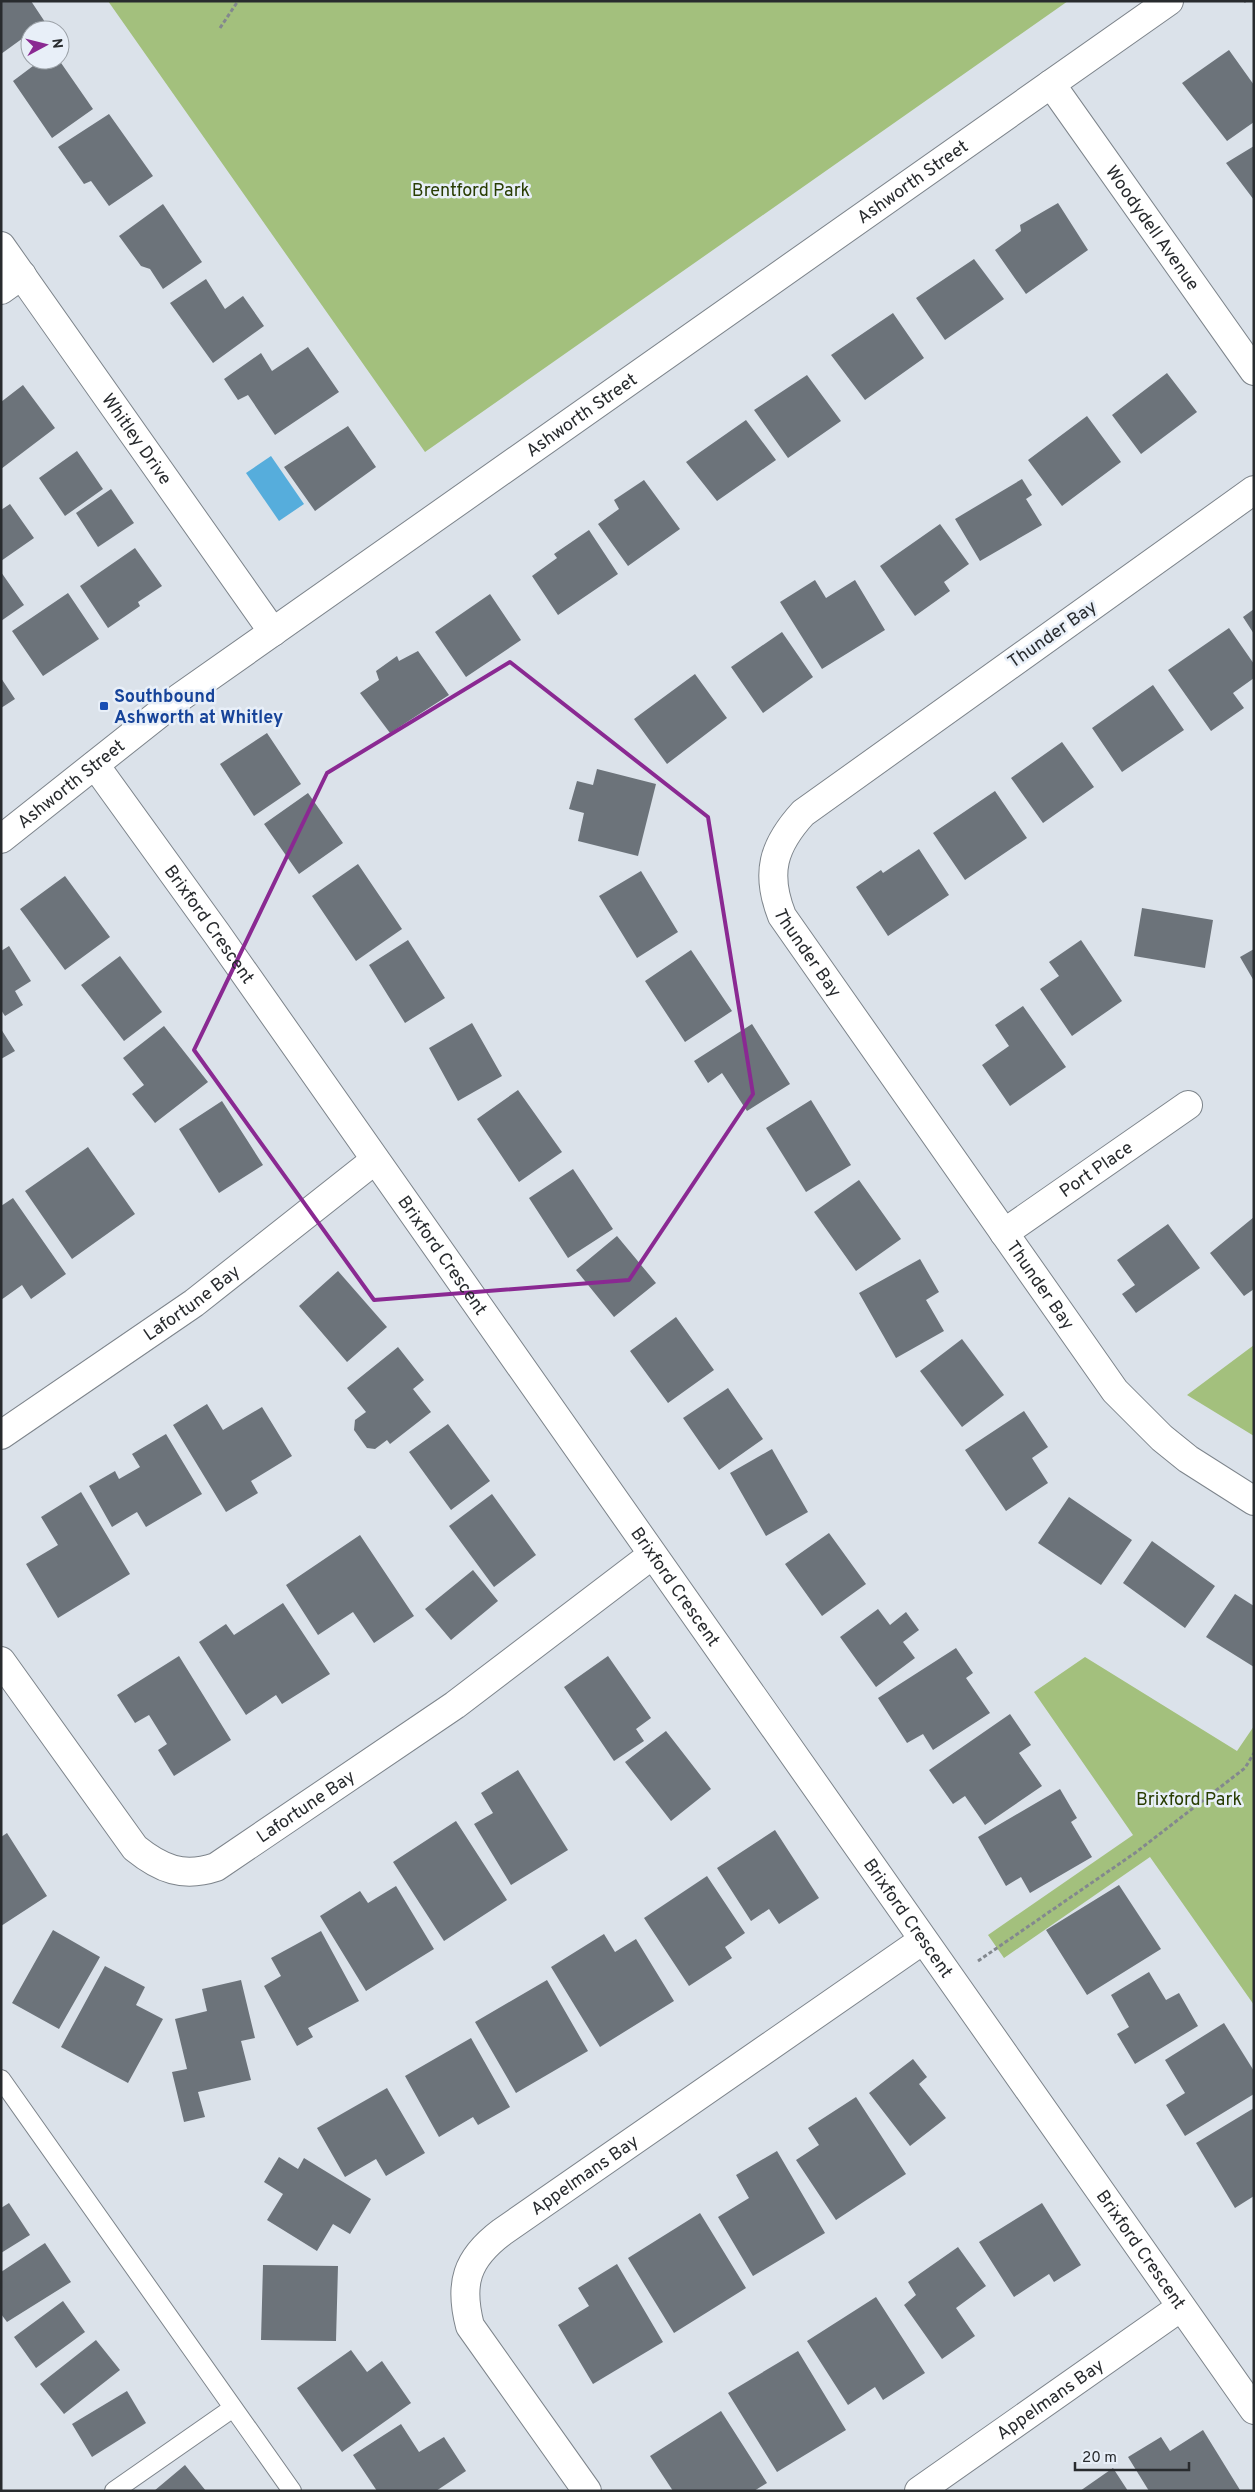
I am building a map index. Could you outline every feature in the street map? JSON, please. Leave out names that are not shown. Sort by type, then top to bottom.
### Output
[{"type":"street","name":"Ashworth Street","points":[[1,839],[179,698],[1169,1]]},
{"type":"street","name":"Woodydell Avenue","points":[[1051,84],[1254,371]]},
{"type":"street","name":"Whitley Drive","points":[[1,246],[12,282],[273,632]]},
{"type":"street","name":"Thunder Bay","points":[[1254,490],[825,795],[803,813],[788,829],[773,862],[775,900],[782,916],[1115,1391],[1162,1438],[1188,1459],[1254,1501]]},
{"type":"street","name":"Brixford Crescent","points":[[95,765],[217,934],[1254,2410]]},
{"type":"street","name":"Port Place","points":[[1004,1233],[1188,1106]]},
{"type":"street","name":"Lafortune Bay","points":[[1,1435],[194,1303],[375,1160]]},
{"type":"street","name":"Lafortune Bay","points":[[1,1661],[135,1848],[152,1862],[165,1868],[177,1871],[202,1872],[216,1867],[455,1705],[652,1555]]},
{"type":"street","name":"Appelmans Bay","points":[[588,2491],[470,2326],[464,2300],[465,2283],[476,2256],[486,2244],[502,2232],[923,1940]]},
{"type":"street","name":"Appelmans Bay","points":[[919,2491],[1181,2307]]},
{"type":"lane","points":[[1,2079],[292,2491]]},
{"type":"lane","points":[[114,2491],[233,2408]]},
{"type":"path","points":[[220,28],[238,1]]},
{"type":"path","points":[[950,1979],[1135,1853],[1245,1768],[1254,1753]]},
{"type":"highlighted area","points":[[510,662],[708,817],[753,1094],[629,1280],[374,1300],[194,1050],[327,773]]},
{"type":"green space","name":"Brentford Park","points":[[108,1],[1068,1],[425,452]]},
{"type":"green space","points":[[1254,1345],[1254,1436],[1187,1395]]},
{"type":"green space","name":"Brixford Park","points":[[1085,1657],[1237,1751],[1254,1726],[1254,2005],[1150,1857],[1004,1958],[988,1935],[1133,1835],[1034,1692]]},
{"type":"water","points":[[271,456],[304,504],[279,521],[246,473]]},
{"type":"building","points":[[1,1],[31,1],[44,20],[20,20],[20,40],[1,54]]},
{"type":"building","points":[[1229,50],[1254,85],[1254,122],[1227,141],[1182,83]]},
{"type":"building","points":[[28,70],[66,70],[93,109],[52,138],[13,81]]},
{"type":"building","points":[[109,114],[153,176],[109,206],[91,181],[84,184],[58,147]]},
{"type":"building","points":[[1254,146],[1254,200],[1226,163]]},
{"type":"building","points":[[1058,203],[1088,250],[1026,294],[995,250],[1021,231],[1020,225]]},
{"type":"building","points":[[163,204],[202,262],[163,289],[150,269],[141,266],[119,236]]},
{"type":"building","points":[[974,259],[1004,299],[945,340],[916,298]]},
{"type":"building","points":[[206,279],[225,309],[243,296],[264,326],[213,363],[170,303]]},
{"type":"building","points":[[893,313],[924,358],[865,400],[831,355]]},
{"type":"building","points":[[308,347],[339,392],[275,435],[248,395],[238,400],[224,379],[261,353],[272,371]]},
{"type":"building","points":[[1167,373],[1197,412],[1141,454],[1112,415]]},
{"type":"building","points":[[807,375],[841,421],[788,458],[754,410]]},
{"type":"building","points":[[23,385],[55,428],[1,469],[1,402]]},
{"type":"building","points":[[1087,416],[1121,462],[1062,506],[1028,460]]},
{"type":"building","points":[[746,420],[776,460],[717,501],[686,462]]},
{"type":"building","points":[[348,426],[376,467],[315,511],[284,467]]},
{"type":"building","points":[[77,451],[103,489],[65,516],[39,478]]},
{"type":"building","points":[[1022,479],[1032,495],[1026,499],[1042,525],[980,561],[955,519]]},
{"type":"building","points":[[644,480],[680,529],[628,566],[598,524],[619,509],[614,500]]},
{"type":"building","points":[[111,489],[134,523],[98,547],[76,513]]},
{"type":"building","points":[[10,504],[34,538],[1,561],[1,510]]},
{"type":"building","points":[[940,524],[969,564],[944,582],[950,591],[915,616],[880,566]]},
{"type":"building","points":[[589,530],[618,574],[558,615],[532,576],[557,558],[554,554]]},
{"type":"building","points":[[135,548],[162,586],[138,602],[140,606],[108,628],[80,586]]},
{"type":"building","points":[[1,572],[24,605],[1,621]]},
{"type":"building","points":[[815,580],[826,598],[855,580],[885,630],[822,669],[780,602]]},
{"type":"building","points":[[68,593],[99,639],[43,676],[12,631]]},
{"type":"building","points":[[490,594],[521,640],[466,677],[435,632]]},
{"type":"building","points":[[1254,609],[1254,634],[1243,617]]},
{"type":"building","points":[[1229,628],[1254,664],[1254,678],[1233,693],[1244,708],[1211,731],[1168,670]]},
{"type":"building","points":[[782,632],[813,677],[763,713],[731,667]]},
{"type":"building","points":[[418,651],[449,695],[390,733],[360,693],[379,680],[376,671],[397,656],[399,661]]},
{"type":"building","points":[[695,674],[727,718],[667,764],[634,719]]},
{"type":"building","points":[[1,678],[15,699],[1,708]]},
{"type":"building","points":[[1153,685],[1184,730],[1122,772],[1092,728]]},
{"type":"building","points":[[267,733],[301,784],[254,816],[220,764]]},
{"type":"building","points":[[1062,742],[1094,787],[1043,823],[1011,778]]},
{"type":"building","points":[[597,769],[656,784],[638,856],[578,841],[584,813],[569,809],[577,781],[593,785]]},
{"type":"building","points":[[995,791],[1027,838],[965,880],[933,833]]},
{"type":"building","points":[[308,793],[343,843],[299,874],[264,824]]},
{"type":"building","points":[[919,849],[949,895],[888,936],[856,887],[881,870],[883,873]]},
{"type":"building","points":[[358,864],[402,929],[356,961],[312,896]]},
{"type":"building","points":[[641,871],[678,932],[637,958],[599,896]]},
{"type":"building","points":[[65,876],[110,937],[65,970],[20,909]]},
{"type":"building","points":[[1142,908],[1213,920],[1205,968],[1134,956]]},
{"type":"building","points":[[408,940],[445,998],[405,1023],[369,965]]},
{"type":"building","points":[[1081,940],[1122,1001],[1072,1036],[1040,989],[1059,976],[1049,962]]},
{"type":"building","points":[[9,946],[31,981],[15,991],[23,1005],[5,1016],[1,1010],[1,951]]},
{"type":"building","points":[[1254,949],[1254,981],[1240,957]]},
{"type":"building","points":[[691,950],[732,1011],[685,1042],[645,981]]},
{"type":"building","points":[[120,956],[162,1012],[124,1041],[81,985]]},
{"type":"building","points":[[1023,1006],[1066,1067],[1010,1106],[982,1065],[1009,1046],[995,1025]]},
{"type":"building","points":[[472,1023],[502,1076],[458,1101],[429,1048]]},
{"type":"building","points":[[752,1024],[790,1084],[747,1111],[722,1073],[708,1083],[694,1061]]},
{"type":"building","points":[[164,1026],[208,1082],[155,1123],[132,1094],[144,1085],[123,1058]]},
{"type":"building","points":[[1,1029],[15,1051],[1,1059]]},
{"type":"building","points":[[518,1090],[562,1152],[519,1182],[477,1119]]},
{"type":"building","points":[[811,1100],[851,1165],[806,1192],[766,1128]]},
{"type":"building","points":[[222,1101],[263,1165],[219,1193],[179,1129]]},
{"type":"building","points":[[88,1147],[135,1214],[72,1259],[25,1191]]},
{"type":"building","points":[[573,1169],[613,1229],[568,1258],[529,1198]]},
{"type":"building","points":[[859,1180],[901,1239],[856,1271],[814,1212]]},
{"type":"building","points":[[13,1198],[66,1274],[31,1299],[22,1285],[1,1300],[1,1206]]},
{"type":"building","points":[[1254,1217],[1254,1289],[1244,1296],[1210,1253]]},
{"type":"building","points":[[1168,1224],[1200,1268],[1136,1313],[1122,1294],[1135,1285],[1117,1260]]},
{"type":"building","points":[[617,1236],[656,1283],[614,1317],[576,1270]]},
{"type":"building","points":[[920,1259],[939,1292],[926,1300],[944,1331],[896,1358],[859,1293]]},
{"type":"building","points":[[338,1271],[387,1327],[347,1362],[299,1306]]},
{"type":"building","points":[[676,1317],[714,1370],[668,1403],[630,1351]]},
{"type":"building","points":[[962,1339],[1004,1395],[962,1427],[920,1371]]},
{"type":"building","points":[[398,1347],[424,1380],[413,1389],[431,1412],[390,1444],[387,1440],[375,1449],[367,1448],[354,1430],[355,1420],[366,1412],[347,1388]]},
{"type":"building","points":[[728,1388],[763,1439],[719,1470],[683,1418]]},
{"type":"building","points":[[207,1404],[223,1430],[262,1407],[292,1456],[251,1481],[258,1493],[226,1512],[173,1425]]},
{"type":"building","points":[[1024,1411],[1048,1447],[1032,1458],[1048,1483],[1006,1511],[965,1450]]},
{"type":"building","points":[[448,1424],[490,1481],[451,1510],[409,1452]]},
{"type":"building","points":[[166,1434],[202,1494],[146,1527],[137,1512],[112,1527],[89,1486],[115,1471],[119,1479],[140,1467],[132,1454]]},
{"type":"building","points":[[772,1449],[808,1512],[766,1536],[730,1473]]},
{"type":"building","points":[[81,1492],[130,1574],[58,1618],[26,1564],[58,1545],[41,1517]]},
{"type":"building","points":[[492,1494],[536,1555],[494,1587],[449,1526]]},
{"type":"building","points":[[1069,1497],[1132,1540],[1101,1585],[1038,1543]]},
{"type":"building","points":[[829,1533],[866,1584],[822,1616],[785,1564]]},
{"type":"building","points":[[360,1535],[414,1616],[374,1643],[353,1612],[318,1635],[286,1585]]},
{"type":"building","points":[[1152,1541],[1215,1586],[1185,1628],[1123,1583]]},
{"type":"building","points":[[473,1570],[498,1601],[451,1640],[425,1609]]},
{"type":"building","points":[[1235,1594],[1254,1606],[1254,1667],[1206,1637]]},
{"type":"building","points":[[283,1603],[330,1674],[282,1704],[276,1695],[246,1715],[199,1642],[226,1624],[234,1635]]},
{"type":"building","points":[[878,1609],[890,1625],[906,1612],[919,1630],[903,1642],[915,1658],[876,1687],[840,1637]]},
{"type":"building","points":[[956,1648],[973,1673],[966,1678],[990,1713],[933,1750],[923,1734],[907,1743],[878,1698]]},
{"type":"building","points":[[179,1656],[231,1740],[174,1776],[158,1750],[167,1744],[149,1715],[135,1723],[117,1695]]},
{"type":"building","points":[[608,1656],[651,1718],[636,1729],[644,1741],[614,1761],[564,1687]]},
{"type":"building","points":[[1010,1714],[1031,1745],[1019,1753],[1042,1786],[985,1825],[965,1796],[953,1804],[929,1770]]},
{"type":"building","points":[[666,1731],[711,1789],[671,1821],[625,1762]]},
{"type":"building","points":[[518,1770],[568,1850],[511,1885],[474,1824],[493,1813],[481,1793]]},
{"type":"building","points":[[1060,1789],[1077,1818],[1071,1822],[1092,1857],[1030,1893],[1021,1877],[1006,1886],[978,1837]]},
{"type":"building","points":[[456,1821],[507,1900],[444,1941],[393,1862]]},
{"type":"building","points":[[775,1830],[819,1898],[779,1924],[769,1909],[751,1921],[717,1868]]},
{"type":"building","points":[[7,1833],[47,1896],[1,1926],[1,1837]]},
{"type":"building","points":[[707,1876],[745,1933],[725,1947],[732,1958],[689,1986],[644,1918]]},
{"type":"building","points":[[1119,1885],[1161,1949],[1087,1995],[1046,1930]]},
{"type":"building","points":[[396,1886],[434,1949],[366,1991],[320,1916],[360,1891],[368,1903]]},
{"type":"building","points":[[53,1930],[100,1957],[59,2029],[12,2003]]},
{"type":"building","points":[[321,1931],[359,2001],[308,2028],[313,2037],[297,2046],[264,1986],[281,1976],[271,1958]]},
{"type":"building","points":[[604,1934],[615,1952],[636,1939],[674,2001],[600,2047],[551,1967]]},
{"type":"building","points":[[105,1966],[145,1987],[136,2005],[163,2019],[128,2083],[61,2047]]},
{"type":"building","points":[[1149,1972],[1166,2000],[1179,1993],[1198,2026],[1135,2064],[1117,2034],[1129,2027],[1111,1995]]},
{"type":"building","points":[[241,1980],[255,2038],[241,2041],[251,2080],[198,2092],[205,2117],[184,2122],[172,2072],[187,2069],[175,2019],[207,2011],[202,1989]]},
{"type":"building","points":[[547,1980],[588,2051],[516,2093],[475,2022]]},
{"type":"building","points":[[1224,2023],[1254,2071],[1254,2094],[1185,2136],[1166,2105],[1185,2093],[1165,2060]]},
{"type":"building","points":[[471,2038],[510,2107],[478,2125],[473,2117],[439,2137],[405,2076]]},
{"type":"building","points":[[913,2059],[927,2077],[919,2084],[946,2118],[910,2146],[869,2093]]},
{"type":"building","points":[[387,2088],[425,2153],[386,2176],[376,2159],[345,2177],[317,2128]]},
{"type":"building","points":[[856,2097],[906,2174],[836,2220],[796,2160],[819,2145],[808,2128]]},
{"type":"building","points":[[1254,2108],[1254,2196],[1235,2208],[1196,2143]]},
{"type":"building","points":[[777,2151],[825,2233],[753,2276],[718,2217],[749,2198],[736,2175]]},
{"type":"building","points":[[279,2157],[298,2169],[304,2158],[371,2199],[350,2234],[333,2224],[317,2251],[267,2220],[283,2194],[264,2182]]},
{"type":"building","points":[[9,2203],[30,2235],[1,2253],[1,2208]]},
{"type":"building","points":[[1042,2203],[1081,2265],[1054,2282],[1049,2274],[1014,2297],[979,2242]]},
{"type":"building","points":[[700,2213],[746,2288],[674,2333],[628,2258]]},
{"type":"building","points":[[45,2243],[71,2282],[7,2322],[1,2314],[1,2272]]},
{"type":"building","points":[[958,2247],[986,2286],[956,2308],[975,2336],[942,2359],[904,2305],[916,2295],[908,2282]]},
{"type":"building","points":[[617,2264],[663,2342],[593,2384],[558,2325],[589,2306],[578,2288]]},
{"type":"building","points":[[263,2265],[338,2266],[336,2341],[261,2340]]},
{"type":"building","points":[[876,2297],[925,2373],[883,2400],[875,2387],[848,2405],[807,2341]]},
{"type":"building","points":[[63,2301],[85,2332],[36,2368],[14,2337]]},
{"type":"building","points":[[96,2340],[120,2370],[64,2414],[40,2384]]},
{"type":"building","points":[[351,2350],[367,2372],[382,2361],[411,2403],[342,2452],[297,2388]]},
{"type":"building","points":[[798,2351],[846,2430],[777,2472],[728,2393]]},
{"type":"building","points":[[127,2391],[146,2423],[92,2457],[72,2424]]},
{"type":"building","points":[[721,2411],[767,2483],[754,2491],[673,2491],[650,2456]]},
{"type":"building","points":[[401,2424],[419,2452],[444,2437],[466,2471],[436,2491],[377,2491],[353,2455]]},
{"type":"building","points":[[1203,2430],[1240,2490],[1149,2491],[1128,2457],[1161,2437],[1170,2451]]},
{"type":"building","points":[[185,2465],[206,2491],[154,2491]]},
{"type":"building","points":[[1113,2468],[1128,2491],[1080,2491]]},
{"type":"place","name":"Southbound Ashworth at Whitley","points":[[104,706]]}]
